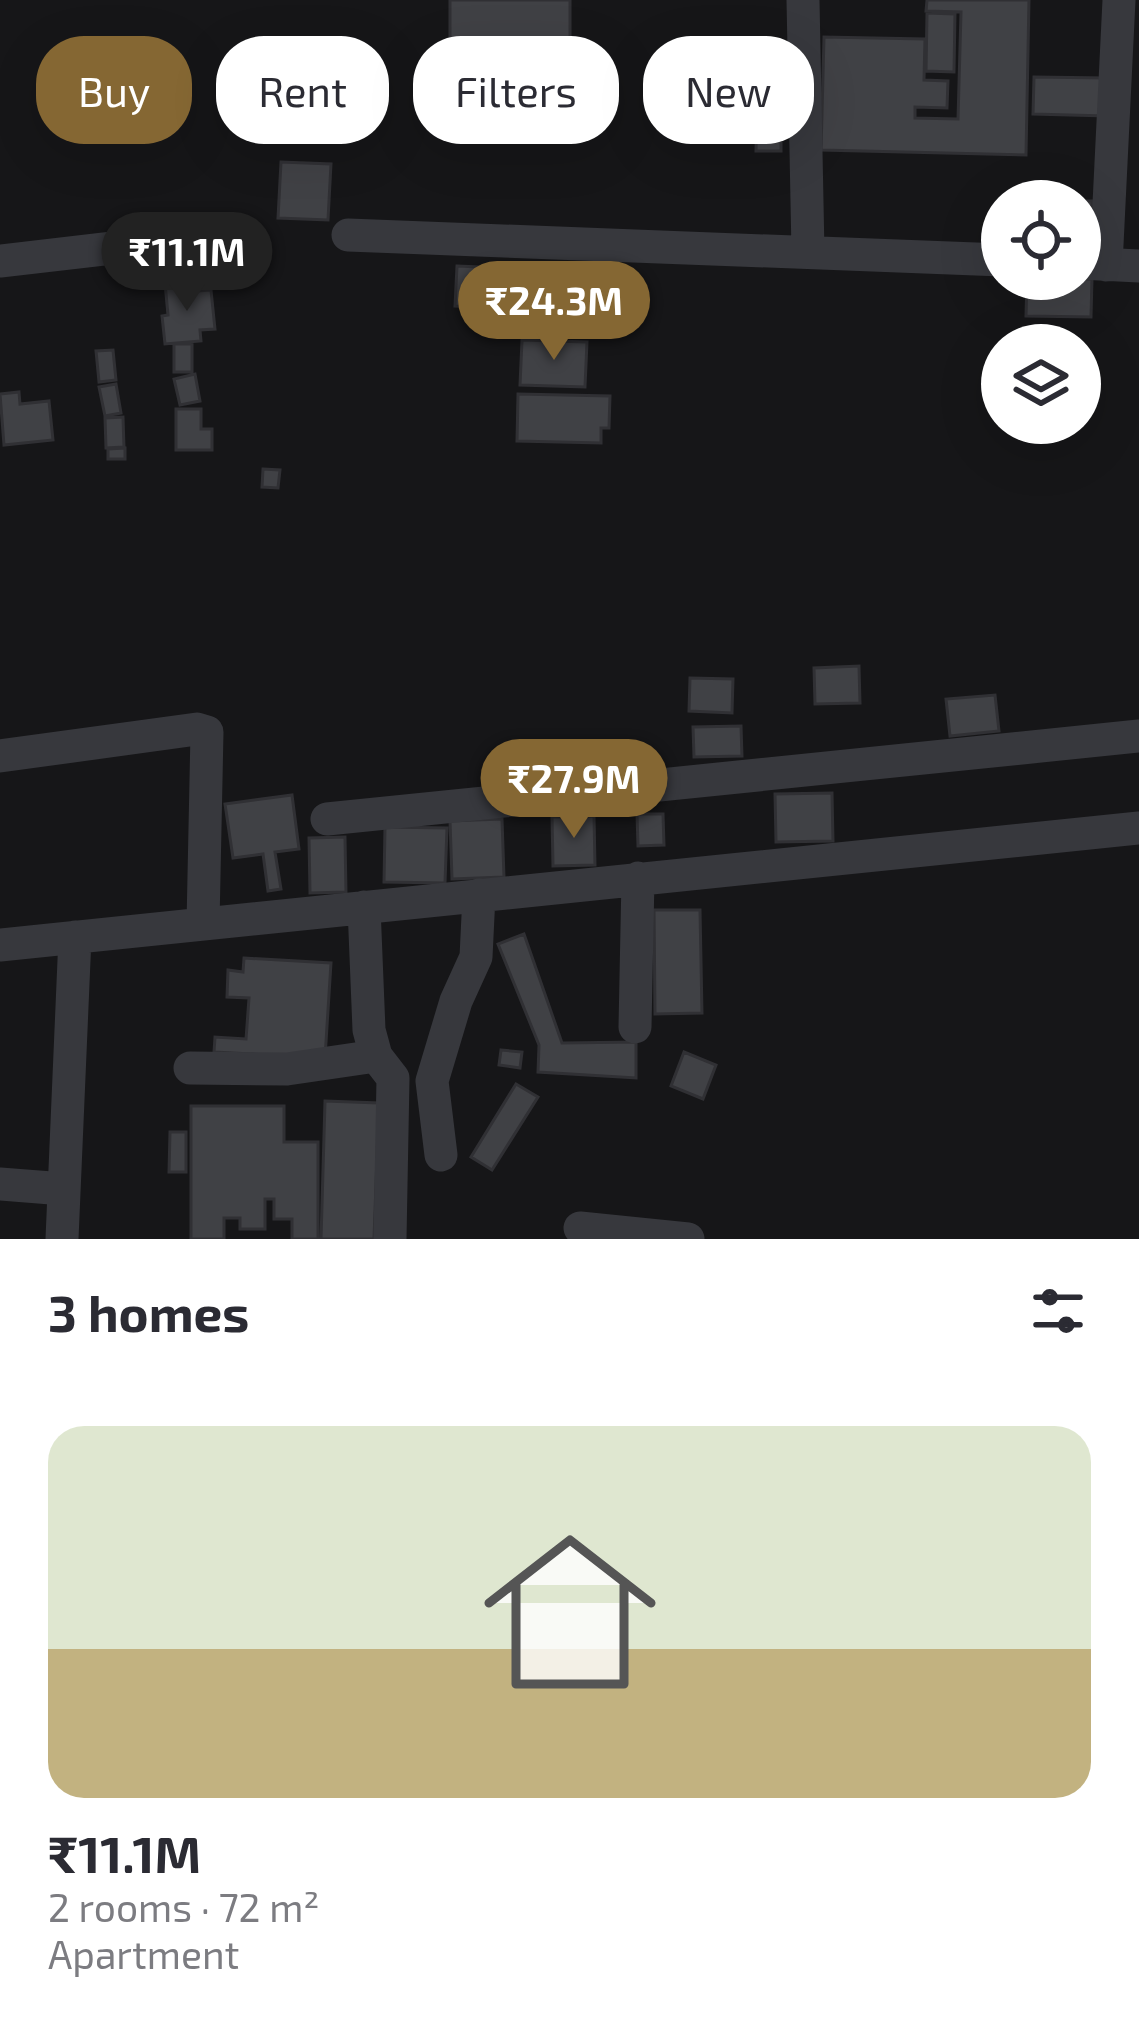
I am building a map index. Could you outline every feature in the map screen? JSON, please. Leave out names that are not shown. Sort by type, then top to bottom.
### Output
[{"type":"street","points":[[802,0],[808,252]]},
{"type":"street","points":[[1108,265],[1119,0]]},
{"type":"street","points":[[348,235],[981,259]]},
{"type":"street","points":[[0,261],[164,242]]},
{"type":"street","points":[[0,755],[197,729],[207,732],[203,924]]},
{"type":"street","points":[[327,819],[1139,736]]},
{"type":"street","points":[[0,945],[1139,829]]},
{"type":"street","points":[[634,1027],[638,878]]},
{"type":"street","points":[[441,1155],[432,1082],[455,1001],[476,957],[479,895]]},
{"type":"street","points":[[364,907],[369,1030],[376,1055],[393,1078],[390,1239]]},
{"type":"street","points":[[62,1239],[75,938]]},
{"type":"street","points":[[190,1069],[286,1069],[376,1055]]},
{"type":"street","points":[[0,1184],[64,1189]]},
{"type":"street","points":[[580,1228],[686,1239]]},
{"type":"building","points":[[450,0],[570,0],[570,36],[450,36]]},
{"type":"building","points":[[927,0],[1029,0],[1026,155],[821,150],[824,37],[925,39],[924,80],[948,81],[947,108],[915,107],[915,118],[958,119],[961,12],[926,11]]},
{"type":"building","points":[[927,13],[955,14],[954,72],[926,71]]},
{"type":"building","points":[[1034,77],[1107,78],[1106,116],[1033,114]]},
{"type":"building","points":[[756,144],[781,144],[781,151],[756,151]]},
{"type":"building","points":[[281,162],[331,164],[328,220],[278,218]]},
{"type":"building","points":[[457,266],[504,268],[502,308],[455,306]]},
{"type":"building","points":[[521,266],[598,267],[598,294],[577,294],[576,337],[520,336]]},
{"type":"building","points":[[183,281],[184,292],[211,290],[215,329],[200,330],[201,341],[165,344],[165,283]]},
{"type":"building","points":[[1026,300],[1091,300],[1091,317],[1026,316]]},
{"type":"building","points":[[522,340],[587,342],[585,387],[520,385]]},
{"type":"building","points":[[174,344],[192,344],[192,372],[174,372]]},
{"type":"building","points":[[113,350],[116,380],[99,382],[96,351]]},
{"type":"building","points":[[195,374],[200,401],[180,405],[174,379]]},
{"type":"building","points":[[116,384],[121,413],[105,416],[99,387]]},
{"type":"building","points":[[19,392],[20,404],[49,401],[53,440],[4,445],[0,394]]},
{"type":"building","points":[[518,394],[610,396],[609,428],[601,428],[601,443],[517,441]]},
{"type":"building","points":[[176,409],[201,409],[201,429],[212,429],[212,450],[176,450]]},
{"type":"building","points":[[123,417],[124,447],[106,448],[105,418]]},
{"type":"building","points":[[125,448],[125,459],[108,459],[108,449]]},
{"type":"building","points":[[263,469],[280,470],[278,488],[262,487]]},
{"type":"building","points":[[859,666],[860,703],[815,704],[814,668]]},
{"type":"building","points":[[690,678],[733,679],[732,713],[689,711]]},
{"type":"building","points":[[995,695],[999,731],[950,736],[946,699]]},
{"type":"building","points":[[741,726],[742,756],[694,757],[693,727]]},
{"type":"building","points":[[832,793],[833,841],[776,842],[775,794]]},
{"type":"building","points":[[292,795],[299,849],[275,852],[281,889],[268,891],[263,854],[233,858],[225,804]]},
{"type":"building","points":[[637,814],[663,814],[664,845],[638,846]]},
{"type":"building","points":[[594,816],[595,865],[553,866],[552,817]]},
{"type":"building","points":[[502,819],[504,877],[452,879],[450,821]]},
{"type":"building","points":[[385,827],[447,828],[445,883],[384,882]]},
{"type":"building","points":[[345,837],[346,892],[310,893],[309,838]]},
{"type":"building","points":[[654,910],[700,910],[702,1013],[655,1014]]},
{"type":"building","points":[[524,934],[562,1043],[636,1042],[636,1078],[538,1072],[539,1045],[498,944]]},
{"type":"building","points":[[244,958],[331,963],[325,1058],[214,1052],[215,1037],[246,1039],[249,998],[227,997],[228,970],[243,972]]},
{"type":"building","points":[[501,1050],[522,1052],[520,1068],[499,1065]]},
{"type":"building","points":[[684,1052],[716,1065],[703,1099],[671,1086]]},
{"type":"building","points":[[516,1084],[538,1097],[492,1170],[471,1157]]},
{"type":"building","points":[[325,1101],[379,1103],[374,1239],[321,1239]]},
{"type":"building","points":[[191,1106],[284,1106],[284,1142],[318,1142],[318,1239],[292,1239],[292,1219],[274,1219],[274,1199],[265,1199],[265,1229],[240,1229],[240,1218],[224,1218],[224,1239],[191,1239]]},
{"type":"building","points":[[170,1132],[186,1132],[186,1172],[169,1172]]}]
